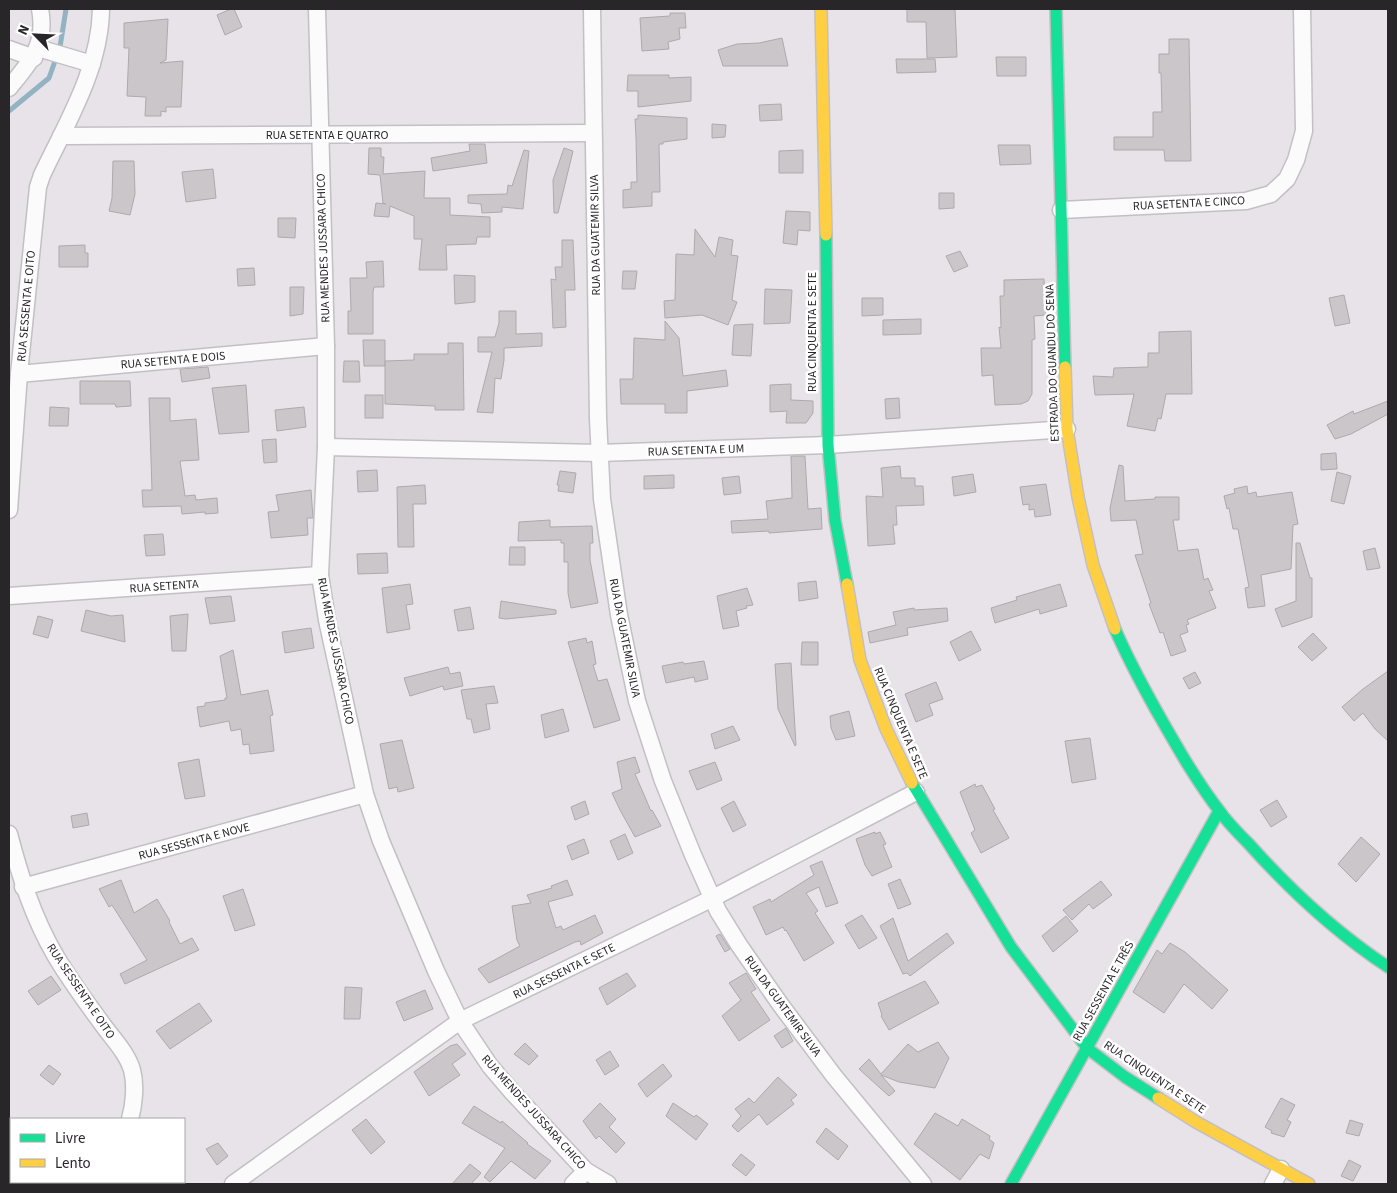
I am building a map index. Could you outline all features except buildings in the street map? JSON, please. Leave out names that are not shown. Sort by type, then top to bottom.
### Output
[{"type":"street","points":[[9,88],[39,52],[40,9]]},
{"type":"street","name":"RUA SESSENTA E OITO","points":[[9,510],[19,374],[38,187],[61,136],[101,26],[101,9]]},
{"type":"street","name":"RUA MENDES JUSSARA CHICO","points":[[317,9],[326,346],[326,447],[320,575],[327,620],[365,794],[385,850],[436,971],[460,1021],[490,1066],[586,1170],[608,1184]]},
{"type":"street","name":"RUA DA GUATEMIR SILVA","points":[[592,9],[599,453],[602,498],[618,615],[630,674],[642,718],[663,780],[711,898],[739,944],[780,1004],[834,1076],[922,1184]]},
{"type":"street","name":"RUA CINQUENTA E SETE","points":[[821,9],[826,211],[828,445],[835,520],[860,660],[886,729],[916,792],[1011,947],[1087,1048],[1125,1077],[1196,1122],[1309,1184]]},
{"type":"street","name":"ESTRADA DO GUANDU DO SENA","points":[[1056,9],[1067,429],[1075,490],[1082,522],[1107,609],[1132,666],[1187,762],[1219,811],[1272,871],[1291,889],[1349,940],[1388,967]]},
{"type":"street","name":"RUA SETENTA E CINCO","points":[[1061,210],[1246,201],[1271,194],[1287,179],[1296,160],[1304,131],[1302,9]]},
{"type":"street","points":[[9,49],[39,52],[87,62]]},
{"type":"street","name":"RUA SETENTA E QUATRO","points":[[61,136],[593,133]]},
{"type":"street","name":"RUA SETENTA E DOIS","points":[[19,374],[326,346]]},
{"type":"street","name":"RUA SETENTA E UM","points":[[326,447],[599,453],[828,445],[1067,429]]},
{"type":"street","name":"RUA SETENTA","points":[[9,596],[320,575]]},
{"type":"street","name":"RUA SESSENTA E SETE","points":[[233,1184],[460,1021],[711,898],[916,792]]},
{"type":"street","name":"RUA SESSENTA E NOVE","points":[[24,887],[365,794]]},
{"type":"street","name":"RUA SESSENTA E TRÊS","points":[[1011,1184],[1219,811]]},
{"type":"street","name":"RUA SESSENTA E OITO","points":[[9,834],[24,887],[55,955],[127,1059],[132,1070],[134,1100],[130,1118]]},
{"type":"street","points":[[1273,1184],[1282,1169]]},
{"type":"street","points":[[573,1184],[586,1170]]},
{"type":"waterway","points":[[9,111],[49,78],[60,47],[66,9]]},
{"type":"traffic: fast","points":[[1056,9],[1065,367]]},
{"type":"traffic: fast","points":[[826,235],[828,445],[835,520],[847,584]]},
{"type":"traffic: fast","points":[[1115,629],[1124,650],[1171,736],[1195,776],[1224,817],[1314,910],[1350,940],[1388,967]]},
{"type":"traffic: fast","points":[[912,783],[1011,947],[1087,1048],[1125,1077],[1158,1098]]},
{"type":"traffic: fast","points":[[1011,1184],[1219,811]]},
{"type":"traffic: slow","points":[[821,9],[826,235]]},
{"type":"traffic: slow","points":[[1065,367],[1067,429],[1078,497],[1093,565],[1115,629]]},
{"type":"traffic: slow","points":[[847,584],[860,660],[886,729],[912,783]]},
{"type":"traffic: slow","points":[[1158,1098],[1196,1122],[1309,1184]]}]
